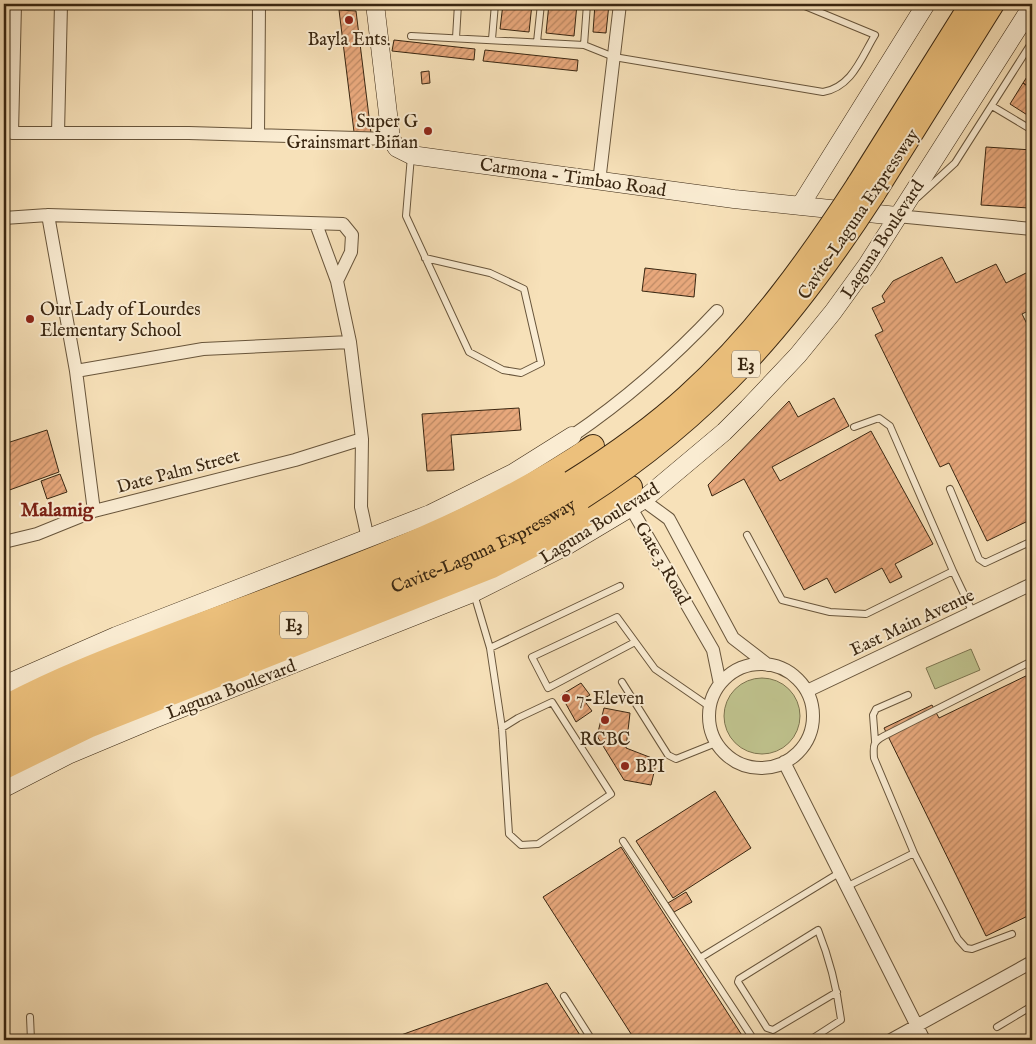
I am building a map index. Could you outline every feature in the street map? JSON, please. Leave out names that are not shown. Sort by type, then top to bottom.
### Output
[{"type":"highway","name":"Cavite–Laguna Expressway","points":[[866,189],[971,4]]},
{"type":"highway","name":"Cavite–Laguna Expressway","points":[[4,747],[78,711],[450,566],[523,532],[656,423],[713,371],[781,295],[823,237],[866,189],[993,4]]},
{"type":"highway","points":[[4,707],[97,664],[430,534],[524,489],[582,446]]},
{"type":"highway","name":"Cavite–Laguna Expressway","points":[[4,726],[71,694],[145,663],[448,546],[513,515],[576,490]]},
{"type":"highway","points":[[4,768],[88,727],[492,567],[631,498]]},
{"type":"main road","points":[[375,4],[391,139]]},
{"type":"main road","points":[[800,206],[926,4]]},
{"type":"main road","name":"Laguna Boulevard","points":[[4,788],[68,754],[473,593],[559,550],[724,432],[785,370],[850,290],[1032,6]]},
{"type":"main road","name":"Carmona - Timbao Road","points":[[391,139],[397,148],[411,155],[599,182],[898,216]]},
{"type":"main road","points":[[4,685],[116,636],[430,514],[481,491],[547,453],[582,446]]},
{"type":"main road","name":"Gate 3 Road","points":[[582,446],[631,498]]},
{"type":"street","points":[[15,4],[8,63],[8,133],[258,135],[391,139]]},
{"type":"street","points":[[58,133],[61,4]]},
{"type":"street","points":[[258,135],[260,4]]},
{"type":"street","points":[[599,182],[620,4]]},
{"type":"street","points":[[48,215],[76,371],[94,511]]},
{"type":"street","points":[[4,218],[48,215],[343,224],[352,235],[351,252],[337,281]]},
{"type":"street","points":[[898,216],[1032,229]]},
{"type":"street","points":[[316,224],[337,281],[350,342],[362,439],[361,507],[368,539]]},
{"type":"street","points":[[582,446],[619,402],[686,344],[717,311]]},
{"type":"street","points":[[76,371],[203,349],[350,342]]},
{"type":"street","name":"Date Palm Street","points":[[4,542],[37,534],[94,511],[295,460],[362,439]]},
{"type":"street","name":"Gate 3 Road","points":[[631,498],[669,519],[733,638],[768,664]]},
{"type":"street","name":"Gate 3 Road","points":[[631,498],[713,650],[720,684]]},
{"type":"street","name":"East Main Avenue","points":[[807,691],[1032,584]]},
{"type":"street","points":[[768,664],[791,673],[807,691],[814,716],[810,734],[802,748],[784,762],[763,768],[749,767],[736,762],[725,754],[716,743],[710,726],[710,707],[720,684],[731,674],[745,667],[768,664]]},
{"type":"street","points":[[784,762],[924,1040]]},
{"type":"street","points":[[890,1040],[1032,962]]},
{"type":"lane","points":[[456,38],[458,4]]},
{"type":"lane","points":[[492,39],[495,4]]},
{"type":"lane","points":[[537,42],[541,4]]},
{"type":"lane","points":[[584,45],[587,4]]},
{"type":"lane","points":[[670,4],[677,4]]},
{"type":"lane","points":[[411,36],[584,45],[614,57],[824,92],[836,90],[847,82],[875,35],[800,4]]},
{"type":"lane","points":[[898,216],[955,163],[1032,42]]},
{"type":"lane","points":[[992,106],[1032,130]]},
{"type":"lane","points":[[411,155],[406,216],[425,258],[469,352],[503,370],[521,373],[541,363],[524,289],[490,273],[425,258]]},
{"type":"lane","points":[[854,427],[879,418],[890,426],[973,613]]},
{"type":"lane","points":[[950,489],[979,559],[985,563],[1032,541]]},
{"type":"lane","points":[[747,535],[782,600],[830,612],[866,614],[953,571]]},
{"type":"lane","points":[[490,648],[620,586]]},
{"type":"lane","points":[[473,593],[490,648],[502,728],[509,834],[521,845],[538,844],[611,794],[552,702],[525,714],[502,728]]},
{"type":"lane","points":[[635,642],[548,688],[532,657],[617,617],[655,669],[710,707]]},
{"type":"lane","points":[[875,741],[1032,661]]},
{"type":"lane","points":[[622,682],[668,755],[676,759],[716,743]]},
{"type":"lane","points":[[908,695],[876,709],[873,715],[875,741],[873,746],[874,758],[914,853],[958,939],[966,948],[982,947],[1012,934]]},
{"type":"lane","points":[[623,841],[754,1040]]},
{"type":"lane","points":[[846,887],[914,853]]},
{"type":"lane","points":[[700,958],[839,873]]},
{"type":"lane","points":[[810,1040],[840,1020],[837,992],[831,961],[818,930],[740,977],[738,982],[766,1028],[773,1030],[837,992]]},
{"type":"lane","points":[[564,996],[592,1040]]},
{"type":"lane","points":[[997,1027],[1032,1006]]},
{"type":"lane","points":[[30,1017],[30,1040]]},
{"type":"green space","points":[[971,649],[980,670],[935,689],[926,668]]},
{"type":"green space","points":[[762,678],[777,681],[789,689],[797,701],[800,716],[797,731],[789,743],[777,751],[762,754],[747,751],[735,743],[727,731],[724,716],[727,701],[735,689],[747,681]]},
{"type":"building","points":[[503,4],[532,4],[529,32],[500,29]]},
{"type":"building","points":[[549,4],[577,4],[574,36],[546,33]]},
{"type":"building","points":[[595,4],[609,4],[606,33],[593,32]]},
{"type":"building","points":[[339,10],[356,11],[371,133],[354,132]]},
{"type":"building","points":[[394,40],[475,49],[474,60],[392,51]]},
{"type":"building","points":[[485,50],[578,60],[577,71],[483,61]]},
{"type":"building","points":[[1032,69],[1032,89],[1023,83]]},
{"type":"building","points":[[429,71],[430,83],[422,84],[421,72]]},
{"type":"building","points":[[1023,83],[1032,89],[1032,118],[1010,104]]},
{"type":"building","points":[[986,147],[1032,150],[1029,208],[981,205]]},
{"type":"building","points":[[942,257],[956,283],[996,264],[1006,283],[1032,270],[1032,309],[1022,314],[1032,334],[1032,519],[987,541],[949,463],[940,467],[875,335],[883,331],[872,308],[885,302],[882,296],[893,281]]},
{"type":"building","points":[[645,268],[696,274],[694,297],[642,291]]},
{"type":"building","points":[[834,398],[849,426],[772,467],[780,481],[871,431],[933,544],[895,564],[902,577],[890,583],[882,568],[835,593],[827,578],[804,590],[744,479],[712,496],[708,485],[789,401],[798,417]]},
{"type":"building","points":[[519,408],[521,430],[451,435],[454,470],[427,471],[422,414]]},
{"type":"building","points":[[47,430],[59,472],[4,492],[4,444]]},
{"type":"building","points":[[60,474],[67,492],[47,499],[41,481]]},
{"type":"building","points":[[1032,673],[1032,914],[986,936],[884,728],[932,705],[939,718]]},
{"type":"building","points":[[581,683],[590,695],[583,699],[592,711],[576,722],[561,695]]},
{"type":"building","points":[[604,708],[630,713],[626,748],[657,760],[651,785],[624,780],[597,736]]},
{"type":"building","points":[[715,791],[751,848],[673,898],[636,841]]},
{"type":"building","points":[[621,847],[745,1040],[635,1040],[543,897]]},
{"type":"building","points":[[686,892],[692,902],[674,912],[668,903]]},
{"type":"building","points":[[547,983],[583,1040],[387,1040]]},
{"type":"place","name":"Bayla Ents.","points":[[349,20]]},
{"type":"place","name":"Super G Grainsmart Biñan","points":[[428,131]]},
{"type":"place","name":"Our Lady of Lourdes Elementary School","points":[[30,319]]},
{"type":"place","name":"7-Eleven","points":[[566,698]]},
{"type":"place","name":"RCBC","points":[[605,720]]},
{"type":"place","name":"BPI","points":[[625,766]]},
{"type":"district","name":"Malamig","points":[[57,509]]}]
